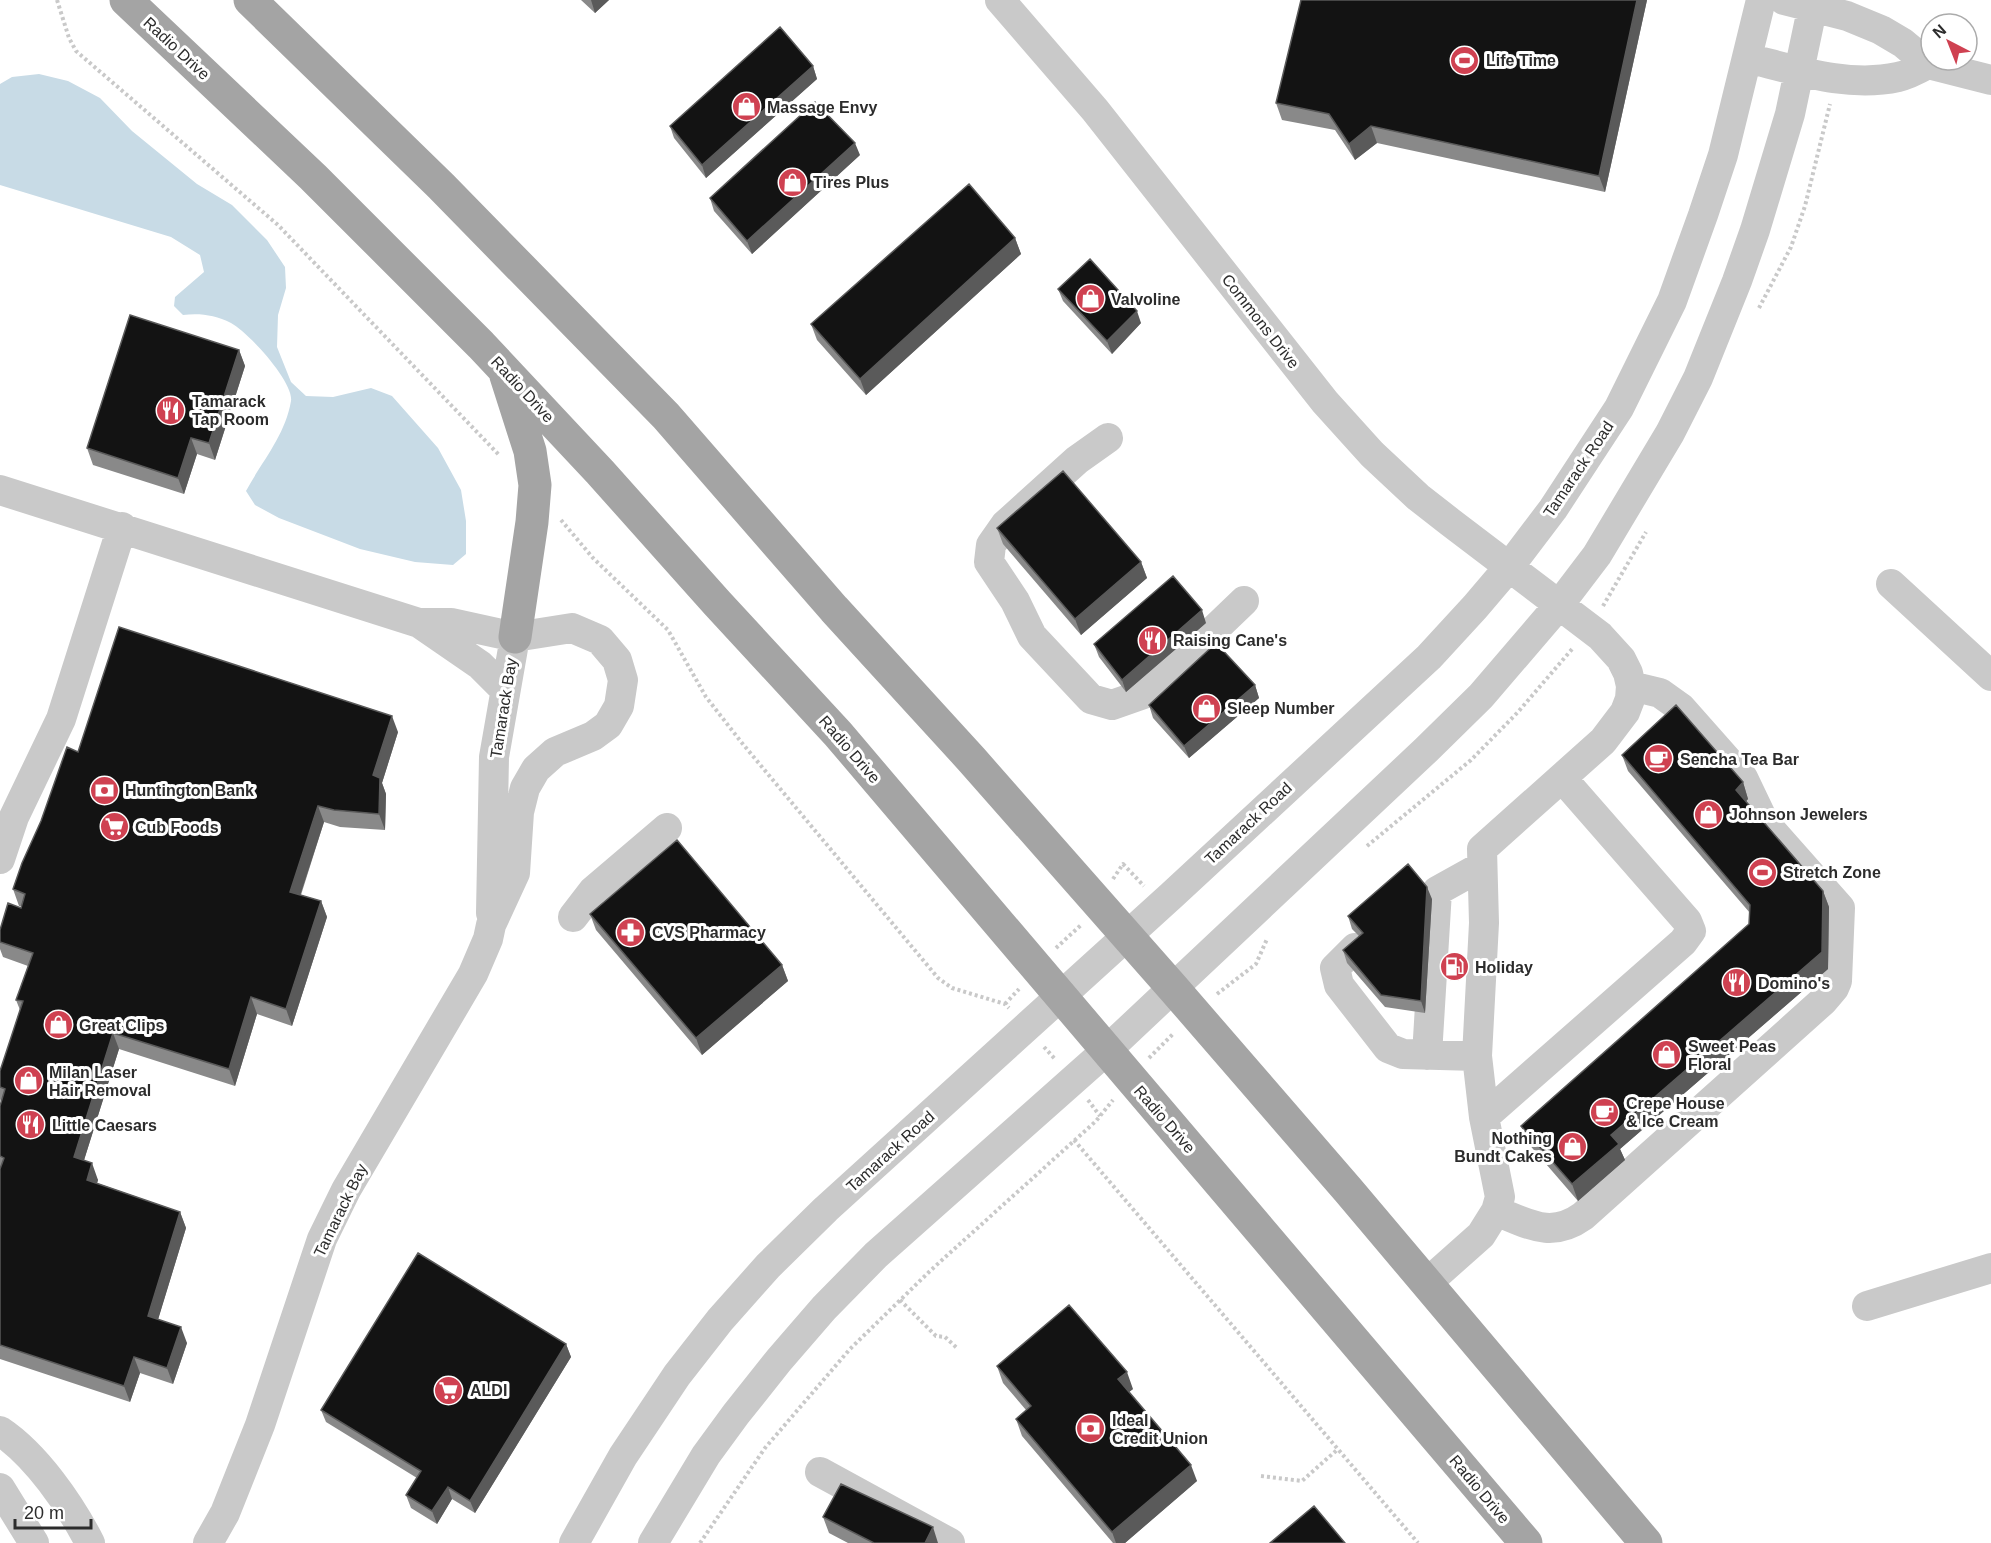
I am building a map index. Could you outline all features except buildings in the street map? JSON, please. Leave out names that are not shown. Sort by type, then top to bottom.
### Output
[{"type":"main road","name":"Radio Drive","points":[[126,0],[406,268],[503,369],[838,734],[1526,1543]]},
{"type":"main road","points":[[250,0],[457,202],[666,416],[834,609],[1196,1013],[1646,1543]]},
{"type":"main road","points":[[503,369],[527,440],[535,478],[532,522],[515,637]]},
{"type":"street","name":"Commons Drive","points":[[999,0],[1095,110],[1298,368],[1349,429],[1418,497],[1595,632],[1614,650],[1628,673],[1631,686]]},
{"type":"street","name":"Tamarack Road","points":[[574,1543],[604,1487],[648,1417],[677,1375],[747,1289],[826,1209],[1128,935],[1429,657],[1509,567],[1553,508],[1619,408],[1672,301],[1723,155],[1761,0]]},
{"type":"street","points":[[1784,0],[1813,3],[1881,30],[1903,43],[1919,56]]},
{"type":"street","points":[[653,1543],[694,1474],[736,1414],[824,1308],[876,1255],[1107,1050],[1351,821],[1481,696],[1559,605],[1608,537],[1670,433],[1698,378],[1755,230],[1790,114],[1813,3]]},
{"type":"street","points":[[1747,58],[1799,71],[1870,82],[1901,77],[1919,68]]},
{"type":"street","points":[[1960,72],[1991,80]]},
{"type":"street","points":[[1108,438],[1077,460],[1005,525],[991,546],[989,562],[1015,601],[1032,636],[1091,699],[1113,705],[1149,692],[1244,601]]},
{"type":"street","points":[[0,490],[419,623],[480,665],[505,690]]},
{"type":"street","points":[[0,860],[14,818],[61,719],[99,594],[122,528]]},
{"type":"street","points":[[1892,584],[1991,676]]},
{"type":"street","points":[[419,623],[451,622],[515,637]]},
{"type":"street","name":"Tamarack Bay","points":[[208,1543],[225,1513],[260,1425],[322,1239],[346,1190],[472,974],[488,939],[491,926],[515,873],[519,812],[525,788],[536,769],[555,752],[593,736],[608,725],[620,706],[623,680],[617,660],[600,640],[572,628],[515,637],[494,757],[491,926]]},
{"type":"street","points":[[1426,1283],[1481,1235],[1496,1211],[1500,1197],[1484,1117],[1477,1056],[1484,923],[1482,849],[1603,741],[1625,712],[1630,699],[1631,686],[1660,693],[1681,708],[1746,782],[1764,822],[1837,903],[1841,913],[1837,981],[1823,1001],[1574,1223],[1546,1229],[1534,1227],[1496,1211]]},
{"type":"street","points":[[1484,1117],[1683,942],[1690,931],[1687,921],[1562,778]]},
{"type":"street","points":[[573,917],[593,891],[667,828]]},
{"type":"street","points":[[1427,1055],[1437,891],[1482,867]]},
{"type":"street","points":[[1355,948],[1335,968],[1339,985],[1388,1048],[1404,1054],[1477,1056]]},
{"type":"street","points":[[1867,1306],[1991,1268]]},
{"type":"street","points":[[0,1431],[16,1442],[47,1478],[81,1526],[90,1543]]},
{"type":"street","points":[[820,1472],[950,1543]]},
{"type":"street","points":[[0,1488],[34,1543]]},
{"type":"path","points":[[57,0],[69,38],[76,51],[278,225],[504,461]]},
{"type":"path","points":[[556,516],[593,558],[668,630],[706,697],[742,743],[938,978],[952,988],[1005,1004],[1058,945],[1079,928],[1123,864]]},
{"type":"path","points":[[700,1543],[765,1448],[850,1349],[900,1300],[1096,1121],[1155,1050],[1231,983]]},
{"type":"path","points":[[1074,1140],[1418,1543]]},
{"type":"path","points":[[900,1300],[936,1336],[945,1337],[957,1348]]},
{"type":"path","points":[[1261,1476],[1302,1481],[1338,1449]]},
{"type":"water","points":[[39,74],[68,81],[100,98],[132,131],[197,184],[232,205],[267,240],[285,267],[286,288],[278,315],[277,347],[291,382],[306,396],[333,397],[371,388],[392,396],[438,448],[461,490],[466,521],[466,554],[453,565],[415,562],[360,549],[279,518],[255,505],[246,491],[284,426],[291,401],[290,393],[278,370],[239,328],[213,316],[183,315],[174,306],[175,297],[204,272],[200,255],[171,237],[0,185],[0,84],[12,77]]},
{"type":"place","name":"Life Time","points":[[1465,60]]},
{"type":"place","name":"Massage Envy","points":[[746,107]]},
{"type":"place","name":"Tires Plus","points":[[792,182]]},
{"type":"place","name":"Valvoline","points":[[1090,299]]},
{"type":"place","name":"Tamarack Tap Room","points":[[171,410]]},
{"type":"place","name":"Raising Cane's","points":[[1152,640]]},
{"type":"place","name":"Sleep Number","points":[[1206,708]]},
{"type":"place","name":"Sencha Tea Bar","points":[[1659,759]]},
{"type":"place","name":"Huntington Bank","points":[[104,790]]},
{"type":"place","name":"Johnson Jewelers","points":[[1708,814]]},
{"type":"place","name":"Cub Foods","points":[[114,827]]},
{"type":"place","name":"Stretch Zone","points":[[1762,872]]},
{"type":"place","name":"CVS Pharmacy","points":[[631,932]]},
{"type":"place","name":"Holiday","points":[[1454,967]]},
{"type":"place","name":"Domino's","points":[[1737,983]]},
{"type":"place","name":"Great Clips","points":[[58,1025]]},
{"type":"place","name":"Sweet Peas Floral","points":[[1667,1055]]},
{"type":"place","name":"Milan Laser Hair Removal","points":[[28,1081]]},
{"type":"place","name":"Crepe House & Ice Cream","points":[[1605,1112]]},
{"type":"place","name":"Little Caesars","points":[[31,1125]]},
{"type":"place","name":"Nothing Bundt Cakes","points":[[1573,1147]]},
{"type":"place","name":"ALDI","points":[[449,1390]]},
{"type":"place","name":"Ideal Credit Union","points":[[1091,1429]]}]
